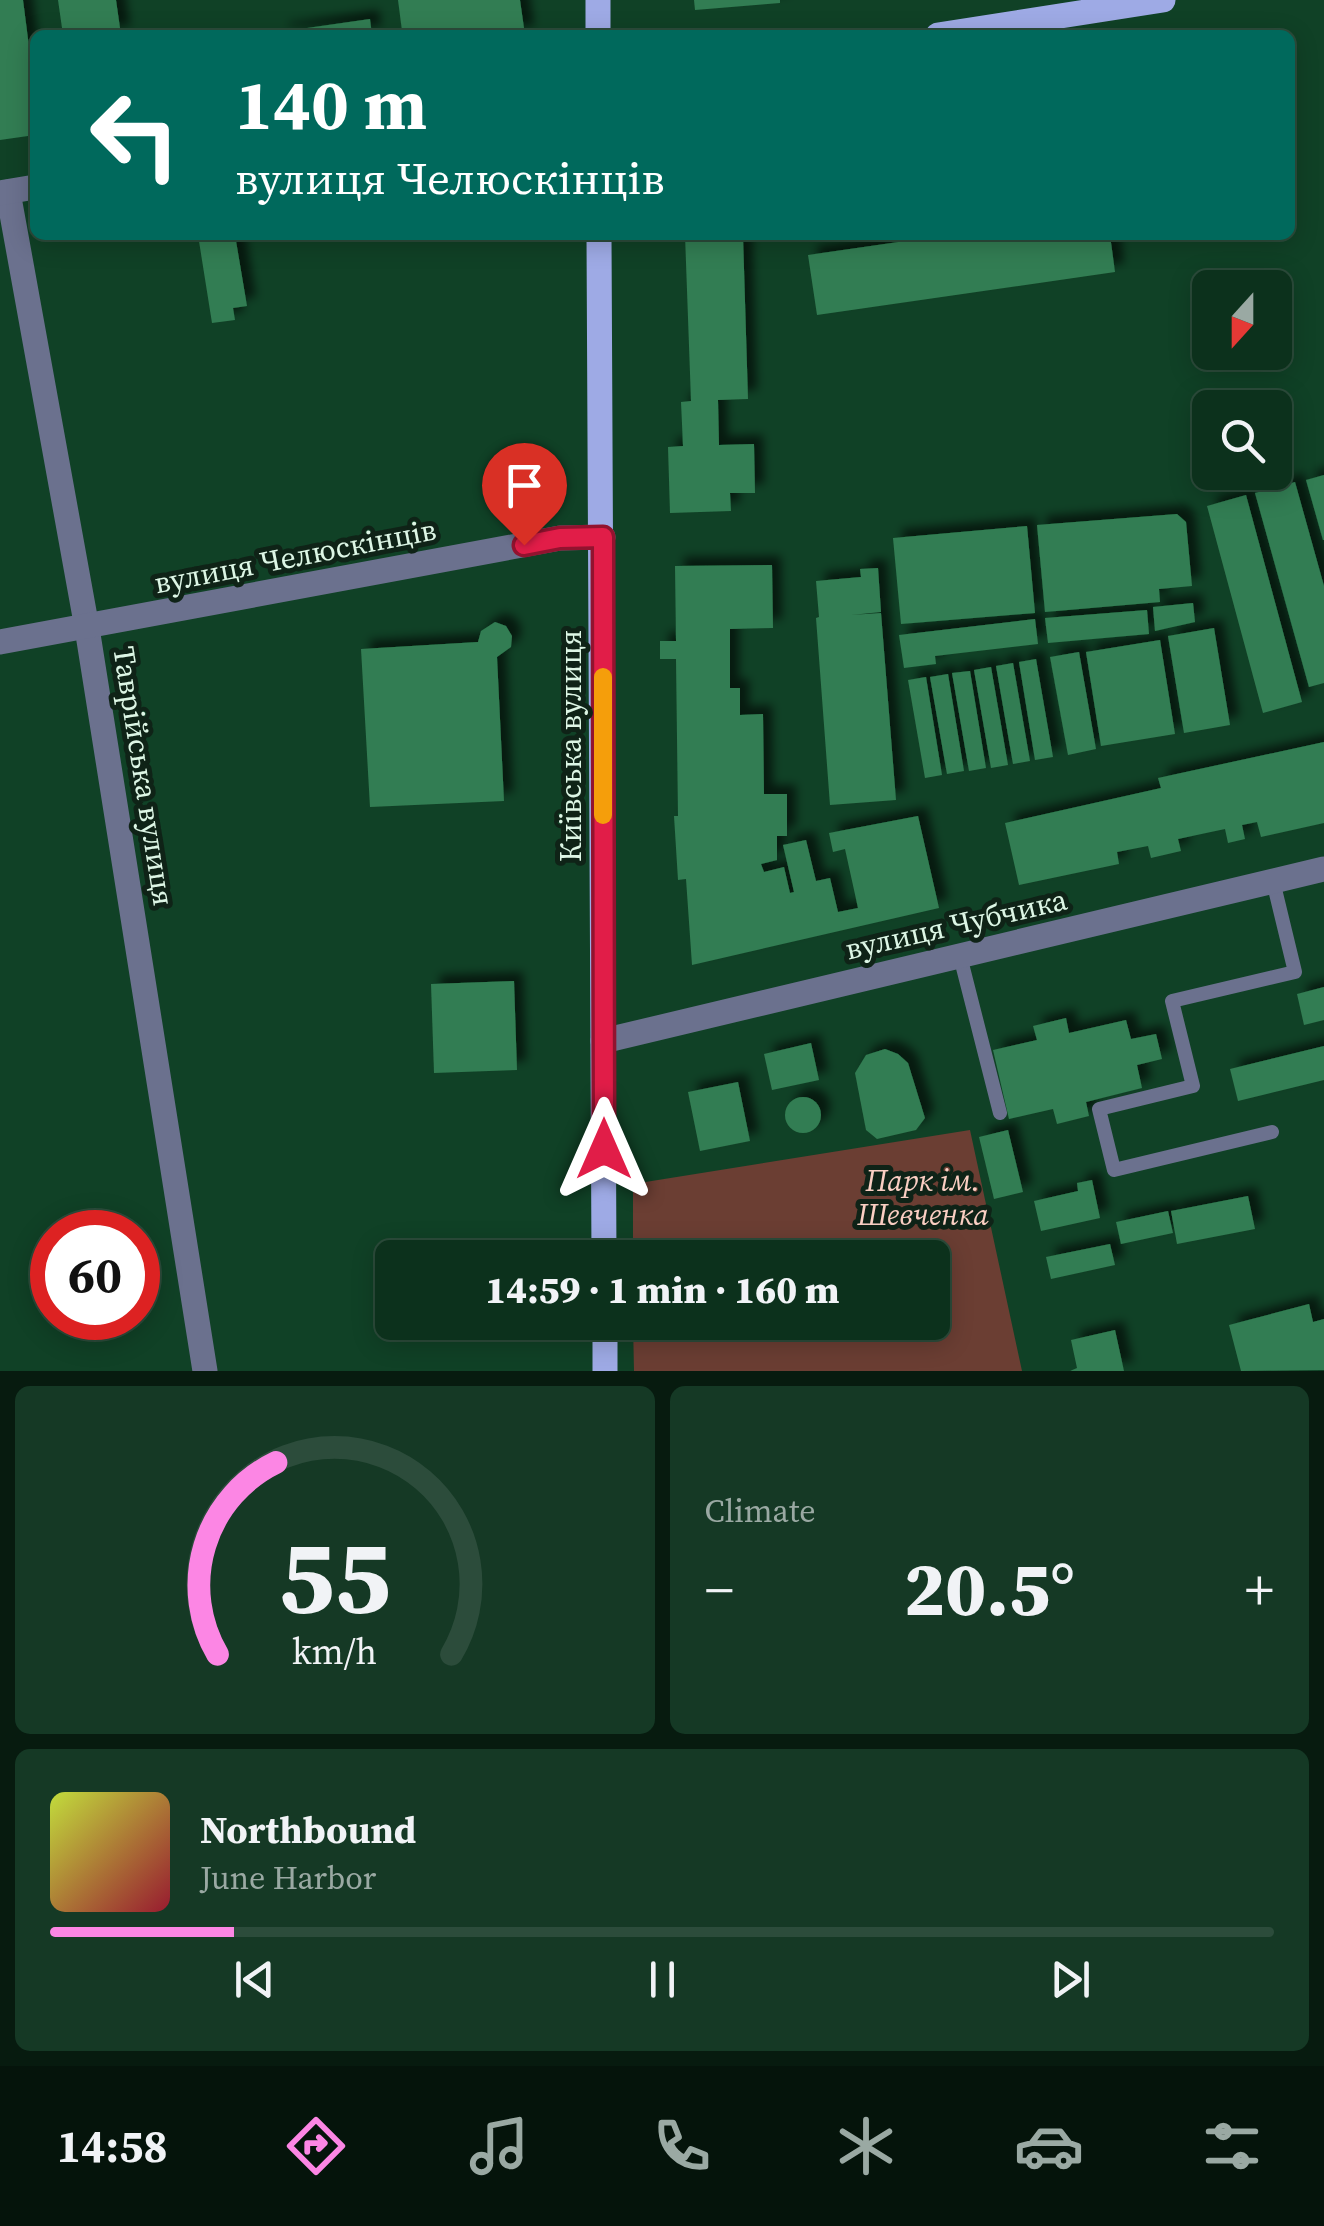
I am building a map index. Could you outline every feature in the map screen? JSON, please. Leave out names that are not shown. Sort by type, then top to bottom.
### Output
[{"type":"main road","points":[[598,0],[598,30]]},
{"type":"main road","points":[[970,30],[1163,0]]},
{"type":"main road","name":"Київська вулиця","points":[[600,240],[604,1240]]},
{"type":"main road","points":[[605,1340],[605,1371]]},
{"type":"street","points":[[4,193],[30,188]]},
{"type":"street","name":"Таврійська вулиця","points":[[4,193],[87,628],[205,1371]]},
{"type":"street","name":"вулиця Челюскінців","points":[[0,642],[560,538],[603,537]]},
{"type":"street","name":"вулиця Чубчика","points":[[603,1041],[1324,869]]},
{"type":"lane","points":[[1272,1132],[1114,1170],[1099,1109],[1193,1086],[1172,1001],[1295,972],[1273,882]]},
{"type":"lane","points":[[960,956],[1000,1112]]},
{"type":"green space","name":"Парк ім. Шевченка","points":[[970,1130],[1022,1371],[634,1371],[633,1340],[950,1340],[950,1240],[633,1240],[633,1184]]},
{"type":"building","points":[[0,0],[23,0],[30,54],[30,136],[0,140]]},
{"type":"building","points":[[58,0],[116,0],[120,30],[62,30]]},
{"type":"building","points":[[398,0],[520,0],[524,30],[402,30]]},
{"type":"building","points":[[694,0],[780,0],[780,3],[695,10]]},
{"type":"building","points":[[370,19],[371,30],[293,30]]},
{"type":"building","points":[[199,240],[236,240],[247,306],[233,308],[235,320],[212,323]]},
{"type":"building","points":[[685,240],[743,240],[748,399],[718,400],[719,445],[754,444],[755,493],[730,493],[731,511],[670,513],[668,447],[683,446],[681,402],[691,401]]},
{"type":"building","points":[[912,240],[1111,240],[1115,272],[817,315],[808,255]]},
{"type":"building","points":[[1324,475],[1324,540],[1323,540],[1306,480]]},
{"type":"building","points":[[1295,482],[1324,586],[1324,683],[1309,687],[1255,493],[1292,490]]},
{"type":"building","points":[[1246,495],[1302,702],[1263,713],[1207,506]]},
{"type":"building","points":[[1177,514],[1186,522],[1192,586],[1159,589],[1160,602],[1045,612],[1037,525]]},
{"type":"building","points":[[1027,526],[1035,613],[901,624],[893,538]]},
{"type":"building","points":[[772,565],[773,628],[730,629],[730,688],[740,688],[740,715],[763,714],[764,794],[787,794],[787,836],[777,836],[777,860],[761,864],[764,872],[784,867],[790,893],[794,892],[783,845],[806,840],[816,881],[830,878],[838,912],[858,908],[845,849],[833,852],[829,833],[918,816],[939,908],[692,965],[686,879],[678,880],[674,816],[678,816],[676,659],[660,659],[660,641],[676,641],[675,566]]},
{"type":"building","points":[[878,568],[881,612],[851,615],[881,613],[896,800],[830,805],[816,581],[861,577],[860,569]]},
{"type":"building","points":[[1193,603],[1195,622],[1155,631],[1153,607]]},
{"type":"building","points":[[1147,610],[1149,634],[1048,643],[1045,618]]},
{"type":"building","points":[[1035,619],[1038,644],[935,656],[936,664],[904,668],[899,635]]},
{"type":"building","points":[[495,622],[506,626],[512,636],[511,647],[497,657],[504,801],[370,807],[361,649],[478,642],[481,631]]},
{"type":"building","points":[[1214,628],[1230,725],[1184,733],[1168,636]]},
{"type":"building","points":[[1160,640],[1175,734],[1101,746],[1086,652]]},
{"type":"building","points":[[1079,652],[1096,749],[1068,755],[1050,657]]},
{"type":"building","points":[[1036,659],[1053,757],[1035,760],[1019,662]]},
{"type":"building","points":[[1013,663],[1030,761],[1013,764],[996,666]]},
{"type":"building","points":[[991,667],[1008,765],[991,768],[974,670]]},
{"type":"building","points":[[970,671],[986,768],[969,771],[952,673]]},
{"type":"building","points":[[948,674],[964,771],[947,774],[930,677]]},
{"type":"building","points":[[926,677],[942,775],[925,778],[908,680]]},
{"type":"building","points":[[1324,742],[1324,823],[1261,837],[1257,822],[1242,825],[1245,839],[1228,843],[1225,829],[1178,839],[1181,851],[1151,858],[1148,846],[1117,852],[1119,864],[1019,885],[1005,823],[1161,788],[1158,778]]},
{"type":"building","points":[[514,981],[517,1070],[434,1073],[431,984]]},
{"type":"building","points":[[1324,987],[1324,1020],[1304,1025],[1297,994]]},
{"type":"building","points":[[1066,1018],[1069,1033],[1126,1020],[1131,1039],[1156,1034],[1162,1059],[1137,1065],[1142,1088],[1086,1102],[1089,1116],[1057,1124],[1053,1109],[1009,1119],[993,1050],[1037,1040],[1033,1026]]},
{"type":"building","points":[[811,1043],[819,1080],[772,1090],[764,1054]]},
{"type":"building","points":[[1324,1046],[1324,1080],[1238,1101],[1230,1069]]},
{"type":"building","points":[[885,1049],[908,1063],[925,1118],[916,1130],[877,1139],[866,1130],[855,1073],[866,1055]]},
{"type":"building","points":[[738,1082],[750,1141],[700,1151],[688,1092]]},
{"type":"building","points":[[803,1097],[816,1102],[821,1115],[816,1128],[803,1133],[790,1128],[785,1115],[790,1102]]},
{"type":"building","points":[[1008,1130],[1023,1192],[994,1199],[979,1137]]},
{"type":"building","points":[[1092,1180],[1100,1218],[1041,1231],[1034,1201],[1078,1191],[1077,1183]]},
{"type":"building","points":[[1248,1196],[1255,1229],[1177,1244],[1171,1211]]},
{"type":"building","points":[[1168,1211],[1173,1233],[1121,1244],[1116,1222]]},
{"type":"building","points":[[1110,1244],[1115,1265],[1051,1279],[1046,1257]]},
{"type":"building","points":[[1309,1304],[1313,1322],[1324,1319],[1324,1370],[1241,1371],[1229,1325]]},
{"type":"building","points":[[1115,1330],[1124,1371],[1070,1371],[1077,1368],[1071,1340]]},
{"type":"slow traffic","points":[[603,677],[603,815]]},
{"type":"route","points":[[524,545],[560,538],[603,537],[604,1149]]}]
